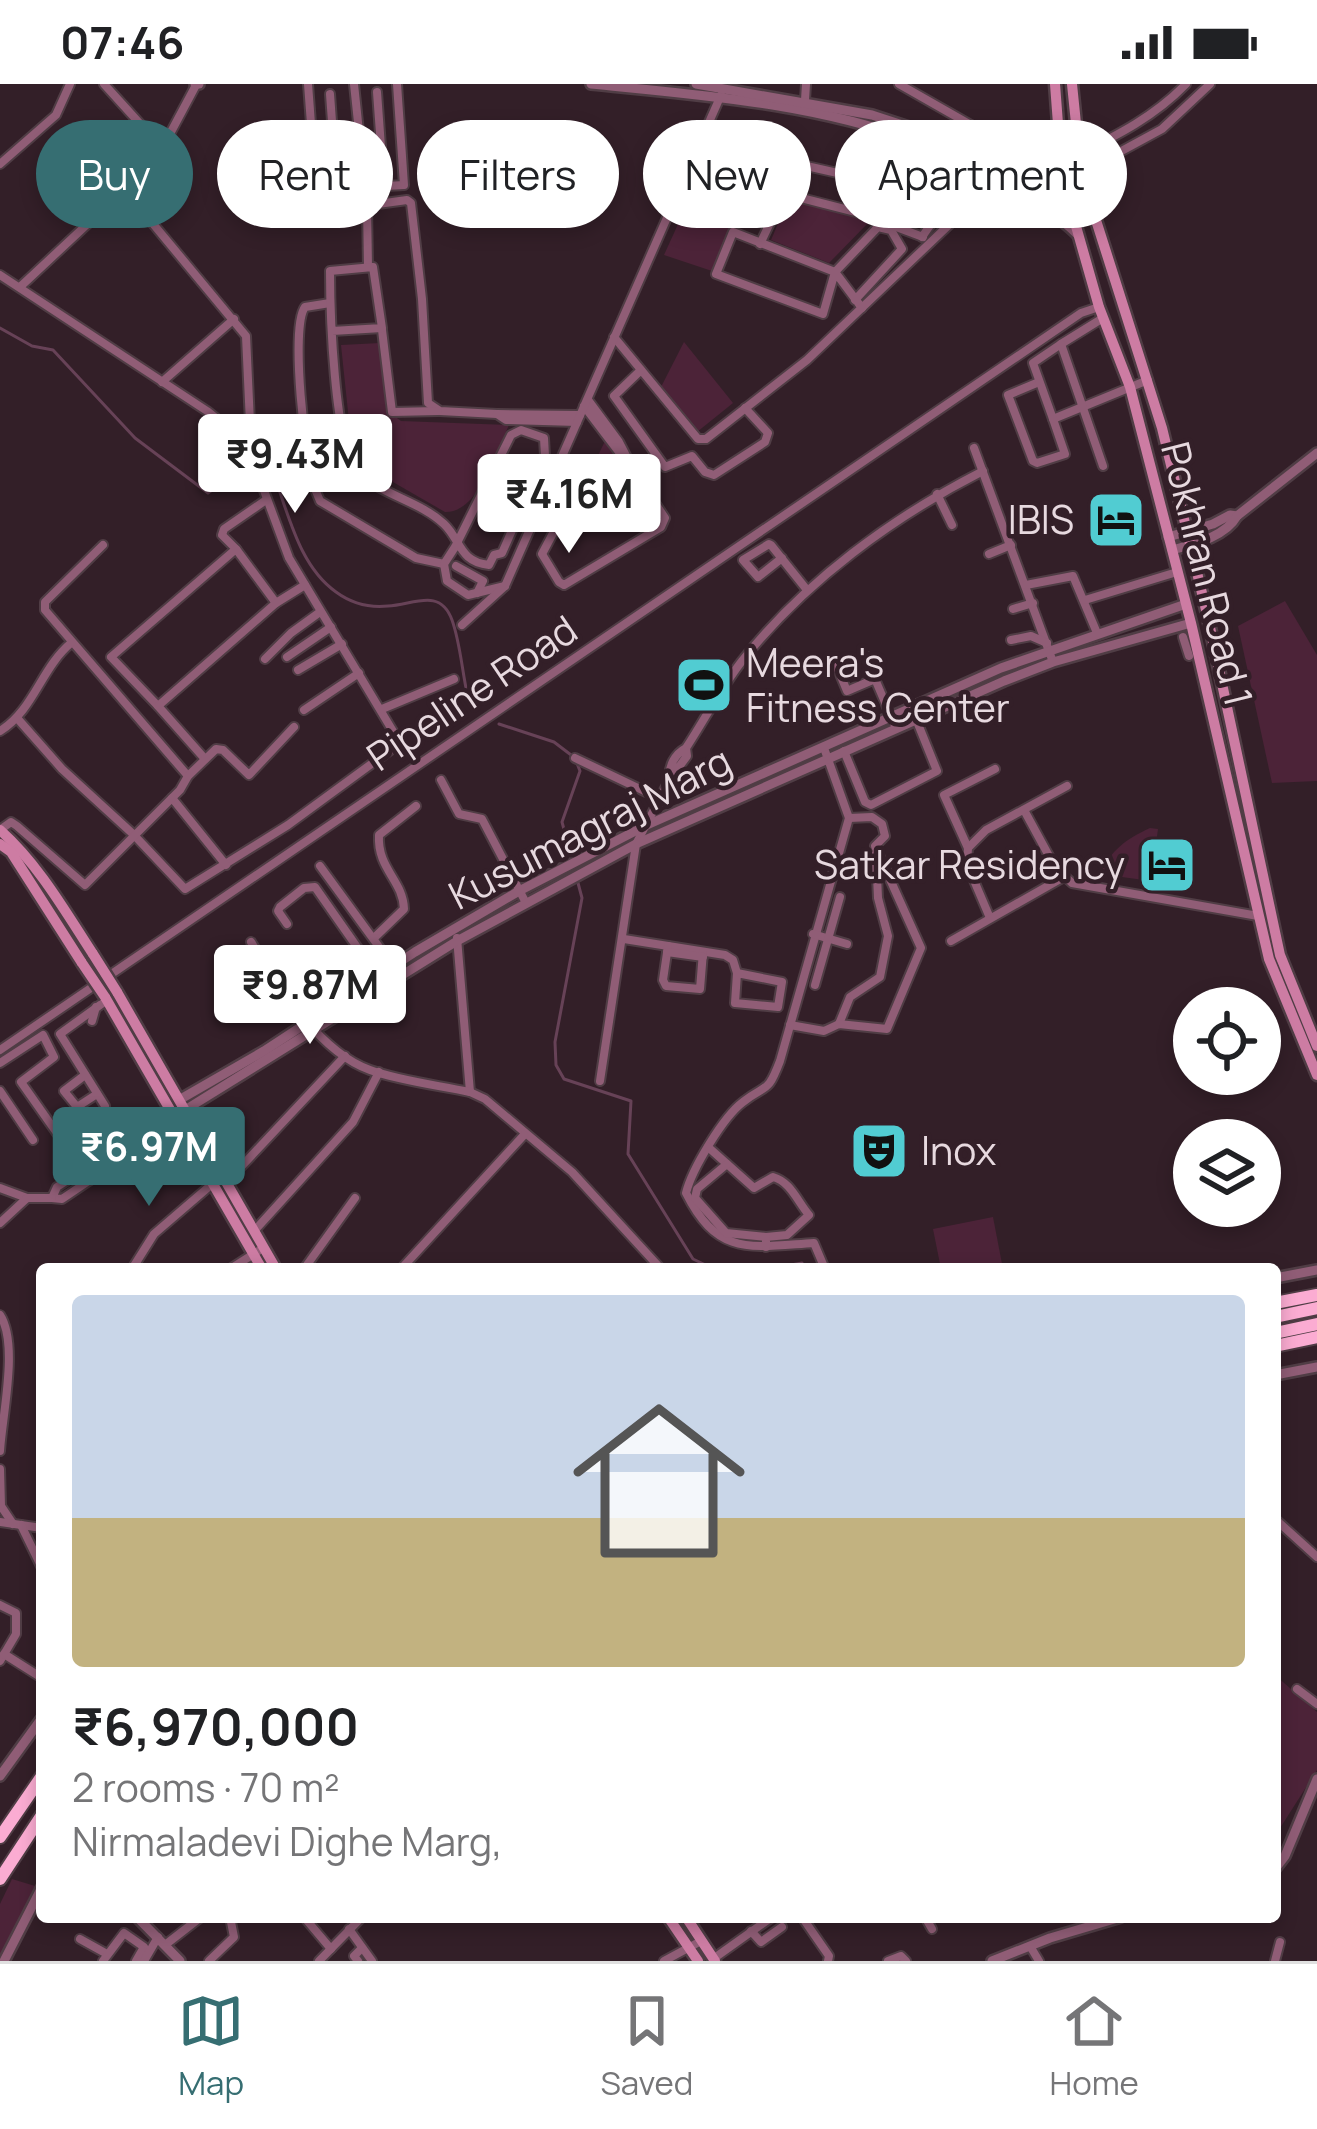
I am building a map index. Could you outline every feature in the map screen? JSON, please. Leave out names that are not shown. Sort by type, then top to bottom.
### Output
[{"type":"highway","points":[[1281,1302],[1317,1294]]},
{"type":"highway","points":[[1281,1316],[1317,1308]]},
{"type":"highway","points":[[1281,1332],[1317,1324]]},
{"type":"highway","points":[[1281,1345],[1317,1337]]},
{"type":"highway","points":[[0,1837],[36,1785]]},
{"type":"highway","points":[[0,1879],[35,1838]]},
{"type":"main road","name":"Pokhran Road 1","points":[[1055,84],[1058,120]]},
{"type":"main road","name":"Pokhran Road 1","points":[[1072,84],[1075,120]]},
{"type":"main road","name":"Pokhran Road 1","points":[[1075,228],[1130,387],[1191,623],[1190,656],[1210,707],[1269,958],[1316,1072]]},
{"type":"main road","name":"Pokhran Road 1","points":[[1098,228],[1148,380],[1188,539],[1280,956],[1317,1046]]},
{"type":"main road","points":[[1210,707],[1227,704]]},
{"type":"main road","points":[[0,830],[20,848],[87,958],[173,1117],[206,1163]]},
{"type":"main road","points":[[0,844],[63,920]]},
{"type":"main road","points":[[106,999],[126,1006],[182,1105],[216,1183],[270,1263]]},
{"type":"main road","points":[[114,1014],[126,1006]]},
{"type":"main road","points":[[216,1183],[254,1232],[261,1263]]},
{"type":"main road","points":[[672,1923],[698,1961]]},
{"type":"main road","points":[[690,1923],[714,1960]]},
{"type":"street","points":[[0,164],[56,115],[70,84]]},
{"type":"street","points":[[104,84],[137,120]]},
{"type":"street","points":[[178,120],[197,84]]},
{"type":"street","points":[[308,84],[310,120]]},
{"type":"street","points":[[354,84],[358,120]]},
{"type":"street","points":[[393,187],[404,185],[397,84]]},
{"type":"street","points":[[591,84],[805,100],[887,120]]},
{"type":"street","points":[[696,84],[846,120]]},
{"type":"street","points":[[794,84],[806,85],[805,100]]},
{"type":"street","points":[[899,84],[962,120]]},
{"type":"street","points":[[1127,130],[1186,84]]},
{"type":"street","points":[[1127,148],[1162,129],[1210,84]]},
{"type":"street","points":[[377,92],[379,120]]},
{"type":"street","points":[[711,120],[721,93]]},
{"type":"street","points":[[329,94],[331,120]]},
{"type":"street","points":[[811,167],[940,211],[926,240]]},
{"type":"street","points":[[393,202],[407,200],[412,207],[428,403],[440,411]]},
{"type":"street","points":[[811,200],[856,212],[926,240]]},
{"type":"street","points":[[614,337],[698,439],[706,439],[808,360],[858,304],[902,249],[897,237],[878,227],[835,272],[823,314],[716,274],[733,232],[835,272],[858,304]]},
{"type":"street","points":[[20,287],[84,228]]},
{"type":"street","points":[[157,228],[246,336],[250,423],[239,437]]},
{"type":"street","points":[[367,228],[368,267]]},
{"type":"street","points":[[462,625],[505,586],[663,228]]},
{"type":"street","points":[[760,244],[768,228]]},
{"type":"street","points":[[858,304],[940,228]]},
{"type":"street","points":[[1071,228],[1077,234]]},
{"type":"street","points":[[505,586],[477,594],[461,592],[447,580],[444,564],[455,547],[511,434],[521,430],[542,436],[545,456],[502,553],[485,566],[455,547],[443,523],[362,476],[350,462],[332,331],[331,271],[376,269],[392,412],[497,414],[506,420],[582,411],[597,418],[637,476],[665,518],[661,527],[564,585],[542,554],[560,522],[637,476]]},
{"type":"street","points":[[0,275],[246,442],[289,558],[400,739],[395,749],[226,865],[182,889],[17,718]]},
{"type":"street","points":[[330,303],[305,308],[298,319],[301,389],[320,501],[416,558],[444,564]]},
{"type":"street","points":[[1039,382],[1008,395],[1035,463],[1065,454],[1034,362],[1100,309]]},
{"type":"street","name":"Pipeline Road","points":[[0,1051],[1081,313],[1100,309]]},
{"type":"street","points":[[162,382],[234,319]]},
{"type":"street","points":[[332,331],[382,328]]},
{"type":"street","points":[[1061,344],[1103,466]]},
{"type":"street","points":[[641,370],[614,396],[665,467],[692,456],[713,475],[765,442],[768,434],[746,408]]},
{"type":"street","points":[[1053,419],[1148,380]]},
{"type":"street","points":[[974,448],[1053,662]]},
{"type":"street","points":[[1170,544],[1230,515],[1237,516],[1317,453]]},
{"type":"street","points":[[599,1082],[636,844],[687,755],[686,748],[742,662],[807,590],[937,494],[982,471]]},
{"type":"street","points":[[937,494],[952,525]]},
{"type":"street","points":[[266,500],[222,535],[276,603]]},
{"type":"street","points":[[782,558],[758,577],[743,560],[766,543],[782,558],[807,590]]},
{"type":"street","points":[[103,545],[45,602],[45,610],[188,776]]},
{"type":"street","points":[[989,554],[1011,545]]},
{"type":"street","points":[[96,669],[236,549]]},
{"type":"street","points":[[456,566],[483,581],[477,594]]},
{"type":"street","points":[[1085,600],[1178,572]]},
{"type":"street","points":[[1026,585],[1070,574],[1078,579],[1097,633]]},
{"type":"street","points":[[158,706],[276,603],[305,585]]},
{"type":"street","points":[[1013,609],[1033,603]]},
{"type":"street","name":"Kusumagraj Marg","points":[[457,935],[1049,646],[1186,604]]},
{"type":"street","points":[[265,659],[320,612]]},
{"type":"street","points":[[822,1263],[814,1243],[724,1241],[688,1198],[688,1183],[741,1103],[770,1087],[790,1025],[849,818],[826,753],[844,752],[940,703],[1053,662],[1191,623]]},
{"type":"street","points":[[287,658],[332,627]]},
{"type":"street","points":[[1011,640],[1030,636],[1049,646]]},
{"type":"street","points":[[1183,637],[1190,656]]},
{"type":"street","points":[[0,731],[17,718],[45,669],[71,643]]},
{"type":"street","points":[[298,670],[342,644]]},
{"type":"street","points":[[111,657],[205,759]]},
{"type":"street","points":[[866,657],[894,723]]},
{"type":"street","points":[[835,662],[849,696],[875,680]]},
{"type":"street","points":[[304,710],[359,674]]},
{"type":"street","points":[[382,709],[454,679]]},
{"type":"street","points":[[844,752],[865,802],[871,805],[937,771],[916,719]]},
{"type":"street","points":[[0,830],[10,822],[17,826],[85,885],[215,749],[223,750],[248,775],[294,727]]},
{"type":"street","name":"Kusumagraj Marg","points":[[182,1105],[457,935],[519,891],[647,825],[826,753]]},
{"type":"street","points":[[575,758],[661,799]]},
{"type":"street","points":[[990,918],[967,864],[968,848],[944,796],[995,770]]},
{"type":"street","points":[[441,780],[459,814],[482,819],[526,903]]},
{"type":"street","points":[[968,848],[986,830],[1067,786]]},
{"type":"street","points":[[172,798],[226,865]]},
{"type":"street","points":[[374,938],[404,909],[404,900],[379,859],[379,835],[416,806]]},
{"type":"street","points":[[1024,809],[1062,878],[1084,887],[1258,916]]},
{"type":"street","points":[[839,1024],[850,997],[879,980],[887,939],[878,898],[875,846],[885,836],[882,824],[872,817],[849,818]]},
{"type":"street","points":[[790,1025],[824,1031],[839,1024],[888,1028],[922,946],[875,846]]},
{"type":"street","points":[[320,866],[397,971]]},
{"type":"street","points":[[950,941],[1062,878]]},
{"type":"street","points":[[287,924],[280,907],[304,888],[315,887],[382,981]]},
{"type":"street","points":[[815,985],[840,897]]},
{"type":"street","points":[[813,934],[847,944]]},
{"type":"street","points":[[457,935],[470,1092]]},
{"type":"street","points":[[624,939],[730,957],[737,973],[735,1003],[778,1007],[783,984],[779,980],[737,973]]},
{"type":"street","points":[[251,942],[311,1026],[345,1056],[379,1072],[470,1092],[505,1114],[572,1172],[655,1263]]},
{"type":"street","points":[[667,949],[664,983],[695,990],[700,988],[703,954]]},
{"type":"street","points":[[92,1021],[106,999]]},
{"type":"street","points":[[105,1106],[60,1034],[106,999]]},
{"type":"street","points":[[0,1064],[44,1035],[54,1057],[21,1082],[87,1163],[90,1180]]},
{"type":"street","points":[[136,1263],[154,1234],[239,1169],[345,1056]]},
{"type":"street","points":[[254,1232],[353,1122],[379,1072]]},
{"type":"street","points":[[85,1075],[64,1091],[77,1107],[97,1094]]},
{"type":"street","points":[[0,1091],[33,1141]]},
{"type":"street","points":[[52,1198],[57,1187],[87,1163],[173,1117]]},
{"type":"street","points":[[0,1188],[27,1198],[62,1199],[173,1117]]},
{"type":"street","points":[[407,1263],[524,1135]]},
{"type":"street","points":[[708,1147],[728,1164],[754,1188],[779,1178],[809,1215],[788,1235],[766,1242],[726,1233],[695,1198],[697,1189],[728,1164]]},
{"type":"street","points":[[135,1158],[166,1177],[206,1163]]},
{"type":"street","points":[[0,1223],[27,1198]]},
{"type":"street","points":[[308,1263],[355,1198]]},
{"type":"street","points":[[239,1263],[258,1251]]},
{"type":"street","points":[[1281,1277],[1317,1270]]},
{"type":"street","points":[[0,1315],[8,1360],[0,1451]]},
{"type":"street","points":[[1281,1374],[1317,1366]]},
{"type":"street","points":[[0,1469],[1,1505],[36,1557]]},
{"type":"street","points":[[0,1522],[36,1527]]},
{"type":"street","points":[[1281,1525],[1317,1557]]},
{"type":"street","points":[[0,1605],[16,1613],[13,1638],[2,1658],[36,1675]]},
{"type":"street","points":[[0,1630],[13,1638]]},
{"type":"street","points":[[1297,1689],[1317,1704]]},
{"type":"street","points":[[0,1775],[36,1726]]},
{"type":"street","points":[[1281,1861],[1317,1779]]},
{"type":"street","points":[[4,1961],[36,1899]]},
{"type":"street","points":[[143,1923],[180,1961]]},
{"type":"street","points":[[140,1961],[191,1923]]},
{"type":"street","points":[[209,1961],[234,1937],[231,1923]]},
{"type":"street","points":[[309,1923],[331,1948]]},
{"type":"street","points":[[319,1961],[356,1923]]},
{"type":"street","points":[[714,1960],[763,1923]]},
{"type":"street","points":[[751,1931],[761,1942],[779,1929],[773,1923]]},
{"type":"street","points":[[806,1923],[828,1961]]},
{"type":"street","points":[[928,1923],[932,1929]]},
{"type":"street","points":[[992,1961],[1078,1923]]},
{"type":"street","points":[[349,1929],[372,1961]]},
{"type":"street","points":[[80,1939],[105,1958],[124,1933],[144,1947],[140,1961]]},
{"type":"street","points":[[664,1961],[701,1941]]},
{"type":"street","points":[[1275,1961],[1280,1942]]},
{"type":"street","points":[[1030,1946],[1039,1961]]},
{"type":"street","points":[[353,1956],[362,1948]]},
{"type":"street","points":[[888,1961],[901,1955],[906,1961]]},
{"type":"shaded area","points":[[811,206],[835,212],[835,228],[863,228],[829,263],[771,240],[776,228],[811,228]]},
{"type":"shaded area","points":[[676,228],[731,228],[712,271],[664,255]]},
{"type":"shaded area","points":[[684,342],[733,403],[697,432],[661,387]]},
{"type":"shaded area","points":[[380,343],[386,410],[401,421],[509,425],[485,479],[457,510],[445,512],[353,459],[341,345]]},
{"type":"shaded area","points":[[606,439],[627,468],[572,509]]},
{"type":"shaded area","points":[[1285,601],[1317,655],[1317,781],[1272,783],[1238,626]]},
{"type":"shaded area","points":[[1150,828],[1158,829],[1151,881],[1100,874],[1120,846]]},
{"type":"shaded area","points":[[993,1217],[1002,1263],[940,1263],[933,1229]]},
{"type":"shaded area","points":[[1281,1680],[1317,1712],[1317,1770],[1281,1827]]},
{"type":"shaded area","points":[[12,1879],[35,1886],[0,1961],[0,1904]]},
{"type":"waterway","points":[[0,328],[32,346],[53,350],[135,438],[208,493],[250,463]]},
{"type":"waterway","points":[[258,458],[268,461],[301,549],[336,592],[367,605],[425,600],[447,610],[467,693]]},
{"type":"waterway","points":[[499,724],[554,742],[575,758],[580,771],[562,822],[572,859]]},
{"type":"waterway","points":[[578,883],[582,898],[555,1042],[556,1065],[564,1079],[631,1101],[628,1154],[693,1259],[701,1263]]},
{"type":"place","name":"IBIS","points":[[1116,520]]},
{"type":"place","name":"Meera's Fitness Center","points":[[704,685]]},
{"type":"place","name":"Satkar Residency","points":[[1167,865]]},
{"type":"place","name":"Inox","points":[[879,1151]]}]
